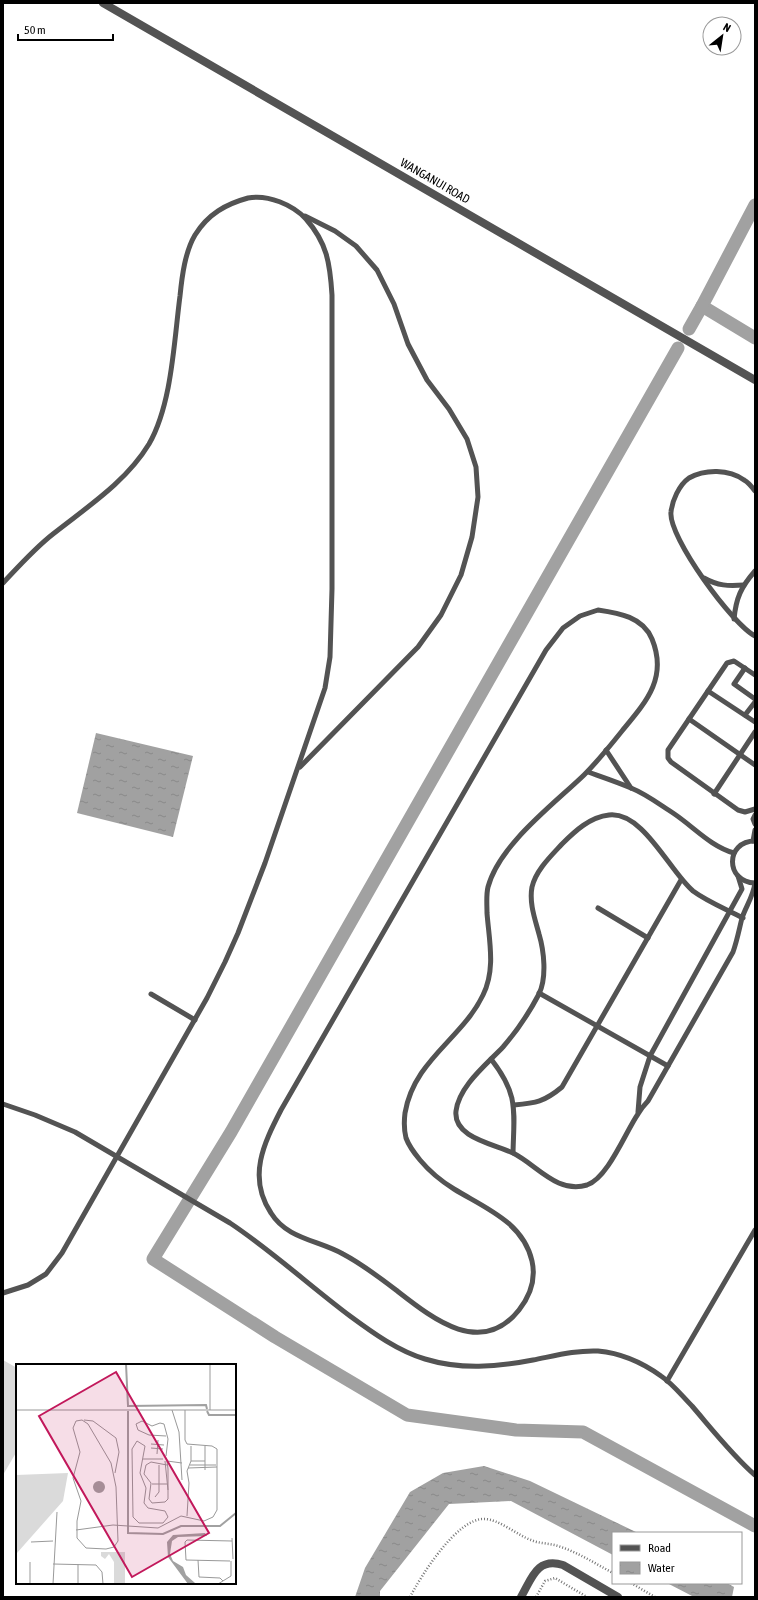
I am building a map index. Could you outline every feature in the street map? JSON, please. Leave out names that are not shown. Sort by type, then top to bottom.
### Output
[{"type":"street","name":"WANGANUI ROAD","points":[[103,3],[755,380]]},
{"type":"street","points":[[521,1597],[537,1570],[545,1564],[554,1562],[563,1565],[618,1597]]},
{"type":"lane","points":[[3,583],[51,535],[121,479],[136,463],[149,443],[159,422],[166,395],[181,284],[188,252],[195,236],[205,222],[219,209],[233,202],[251,198],[265,198],[282,202],[302,215],[335,230],[356,246],[377,270],[394,304],[408,344],[426,380],[449,409],[467,439],[476,467],[478,497],[472,537],[461,574],[441,615],[418,647],[298,769]]},
{"type":"lane","points":[[3,1293],[28,1285],[46,1274],[62,1253],[195,1020],[238,933],[265,863],[325,688],[330,657],[332,589],[331,271],[325,249],[316,231],[302,215]]},
{"type":"lane","points":[[754,635],[734,619],[687,556],[675,531],[670,514],[676,495],[688,479],[706,472],[727,472],[745,480],[755,491]]},
{"type":"lane","points":[[734,619],[736,603],[744,585],[755,571]]},
{"type":"lane","points":[[702,577],[715,584],[728,586],[744,585]]},
{"type":"lane","points":[[598,610],[620,613],[638,621],[650,633],[658,652],[658,669],[655,683],[647,701],[588,772],[517,838],[495,870],[488,887],[486,904],[492,956],[490,977],[484,994],[476,1007],[427,1064],[414,1084],[407,1102],[404,1120],[406,1138],[413,1152],[430,1172],[452,1188],[505,1219],[520,1235],[530,1251],[534,1269],[531,1289],[522,1306],[512,1319],[482,1333],[464,1332],[446,1325],[424,1311],[362,1265],[340,1252],[299,1237],[282,1226],[271,1214],[263,1197],[258,1178],[260,1159],[267,1136],[280,1110],[546,650],[563,628],[580,616],[598,610]]},
{"type":"lane","points":[[755,675],[734,661],[729,662],[668,750],[668,758],[671,762],[740,812],[755,810]]},
{"type":"lane","points":[[745,668],[734,684],[755,700],[745,715]]},
{"type":"lane","points":[[708,691],[755,722]]},
{"type":"lane","points":[[689,719],[755,765]]},
{"type":"lane","points":[[714,794],[755,732]]},
{"type":"lane","points":[[606,750],[631,788]]},
{"type":"lane","points":[[588,772],[631,788],[652,799],[675,814],[707,839],[724,850],[734,854]]},
{"type":"lane","points":[[755,814],[753,819],[755,824]]},
{"type":"lane","points":[[738,876],[746,881],[755,882],[753,894],[742,918],[740,933],[733,952],[648,1101],[638,1114],[609,1164],[598,1177],[589,1184],[577,1187],[566,1186],[554,1181],[513,1153],[478,1140],[464,1131],[456,1120],[456,1110],[462,1094],[473,1077],[516,1031],[539,993],[542,985],[542,950],[540,935],[534,915],[532,887],[539,872],[550,858],[583,825],[596,818],[611,815],[622,817],[643,831],[682,880],[693,891],[742,918]]},
{"type":"lane","points":[[638,1114],[640,1087],[650,1056],[731,912],[742,889],[738,876],[733,868],[734,854],[742,844],[754,841],[755,830]]},
{"type":"lane","points":[[514,1105],[532,1103],[550,1098],[562,1087],[682,880]]},
{"type":"lane","points":[[598,908],[648,938]]},
{"type":"lane","points":[[539,993],[668,1066]]},
{"type":"lane","points":[[151,994],[195,1020]]},
{"type":"lane","points":[[491,1059],[503,1075],[512,1092],[515,1121],[513,1153]]},
{"type":"lane","points":[[3,1104],[35,1115],[75,1132],[230,1223],[249,1236],[330,1301],[372,1332],[401,1349],[424,1359],[447,1365],[469,1367],[531,1360],[571,1352],[597,1351],[621,1356],[643,1365],[667,1381],[679,1392],[755,1475]]},
{"type":"lane","points":[[667,1381],[755,1230]]},
{"type":"path","points":[[410,1597],[430,1565],[446,1544],[472,1521],[484,1519],[496,1522],[532,1540],[549,1543],[576,1553],[612,1572]]},
{"type":"path","points":[[536,1597],[545,1581],[555,1578],[587,1597]]},
{"type":"path","points":[[633,1584],[655,1597]]},
{"type":"shaded area","points":[[3,1360],[16,1367],[16,1453],[3,1475]]},
{"type":"water","points":[[96,733],[193,756],[173,837],[77,813]]},
{"type":"water","points":[[484,1466],[530,1481],[636,1532],[612,1532],[612,1554],[511,1501],[449,1504],[380,1591],[380,1597],[355,1597],[365,1568],[410,1492],[443,1473]]},
{"type":"water","points":[[669,1584],[729,1584],[734,1587],[732,1597],[694,1597]]},
{"type":"waterway","points":[[755,205],[702,306],[755,338]]},
{"type":"waterway","points":[[689,329],[702,306]]},
{"type":"waterway","points":[[678,348],[231,1132],[153,1259],[275,1337],[407,1415],[516,1430],[583,1432],[755,1526]]}]
